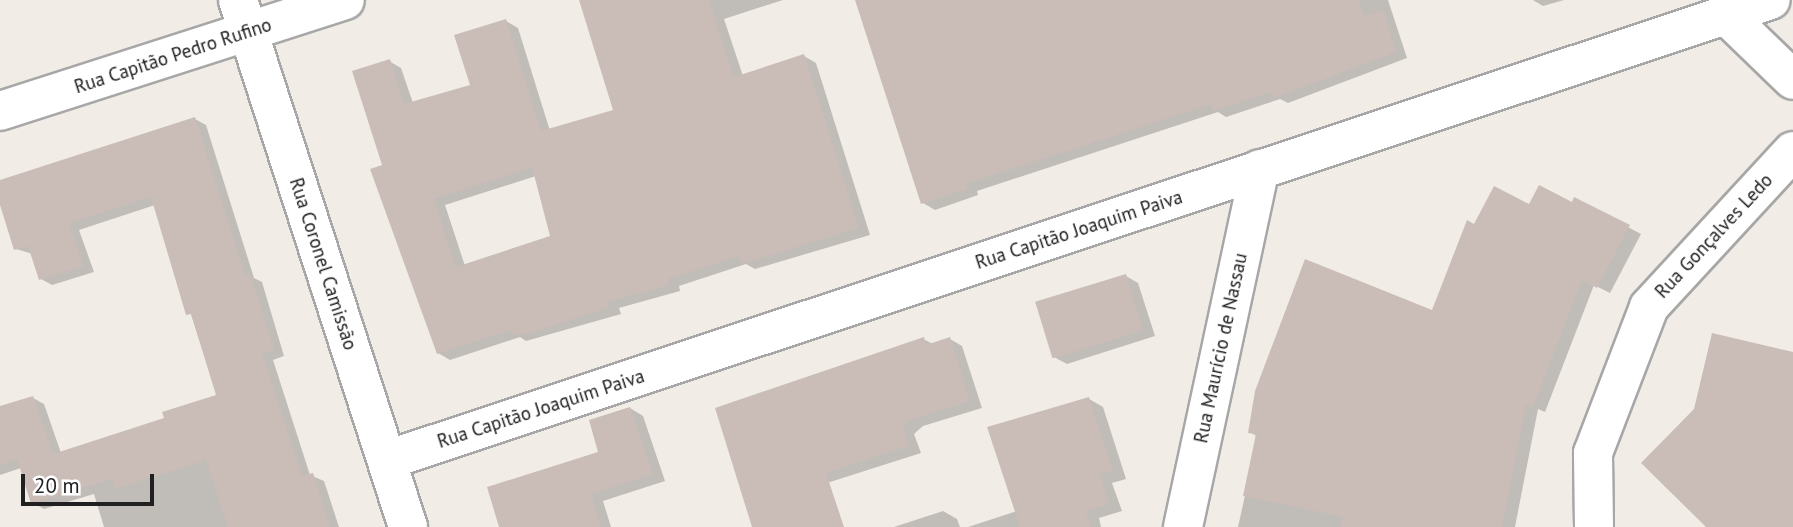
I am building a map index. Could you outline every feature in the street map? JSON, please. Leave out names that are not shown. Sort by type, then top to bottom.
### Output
[{"type":"street","name":"Rua Capitão Pedro Rufino","points":[[0,111],[243,16],[345,0]]},
{"type":"street","name":"Rua Capitão Joaquim Paiva","points":[[387,460],[1771,0]]},
{"type":"street","points":[[1726,15],[1793,80]]},
{"type":"street","name":"Rua Coronel Camissão","points":[[243,16],[408,527]]},
{"type":"street","name":"Rua Gonçalves Ledo","points":[[1594,527],[1593,453],[1650,307],[1793,151]]},
{"type":"street","name":"Rua Maurício de Nassau","points":[[1183,527],[1260,169]]},
{"type":"building","points":[[579,0],[709,0],[734,77],[804,54],[859,228],[742,264],[739,256],[668,279],[669,285],[608,302],[610,307],[529,333],[512,335],[511,330],[437,354],[370,169],[382,165],[352,71],[390,59],[404,104],[470,85],[454,35],[506,19],[541,131],[613,110]],"holes":[[[532,167],[550,236],[456,267],[434,199]]]},
{"type":"building","points":[[855,0],[1359,0],[1364,16],[1383,10],[1396,52],[1274,98],[1272,92],[1213,111],[1211,104],[966,184],[967,189],[921,204]]},
{"type":"building","points":[[195,117],[245,275],[250,273],[274,350],[262,353],[302,476],[313,473],[330,527],[228,527],[206,460],[115,489],[112,479],[31,504],[17,459],[0,465],[0,406],[33,396],[53,454],[164,418],[162,412],[216,395],[191,314],[186,315],[151,197],[69,223],[83,266],[39,280],[28,246],[14,250],[0,205],[0,180]]},
{"type":"building","points":[[1539,185],[1572,202],[1574,197],[1630,225],[1597,288],[1582,280],[1533,407],[1526,404],[1502,527],[1341,527],[1343,517],[1243,496],[1256,434],[1248,433],[1255,391],[1305,259],[1432,310],[1467,220],[1474,224],[1494,186],[1529,204]]},
{"type":"building","points":[[1126,274],[1143,330],[1052,358],[1035,302]]},
{"type":"building","points":[[1712,333],[1793,352],[1793,527],[1706,527],[1641,463],[1694,409]]},
{"type":"building","points":[[924,337],[926,345],[950,337],[970,401],[910,420],[903,426],[909,446],[826,473],[844,527],[752,527],[715,408]]},
{"type":"building","points":[[1089,397],[1113,471],[1100,475],[1109,504],[1086,511],[1091,527],[1020,527],[987,427]]},
{"type":"building","points":[[630,407],[653,474],[591,494],[601,527],[499,527],[487,487],[598,452],[589,420]]}]
